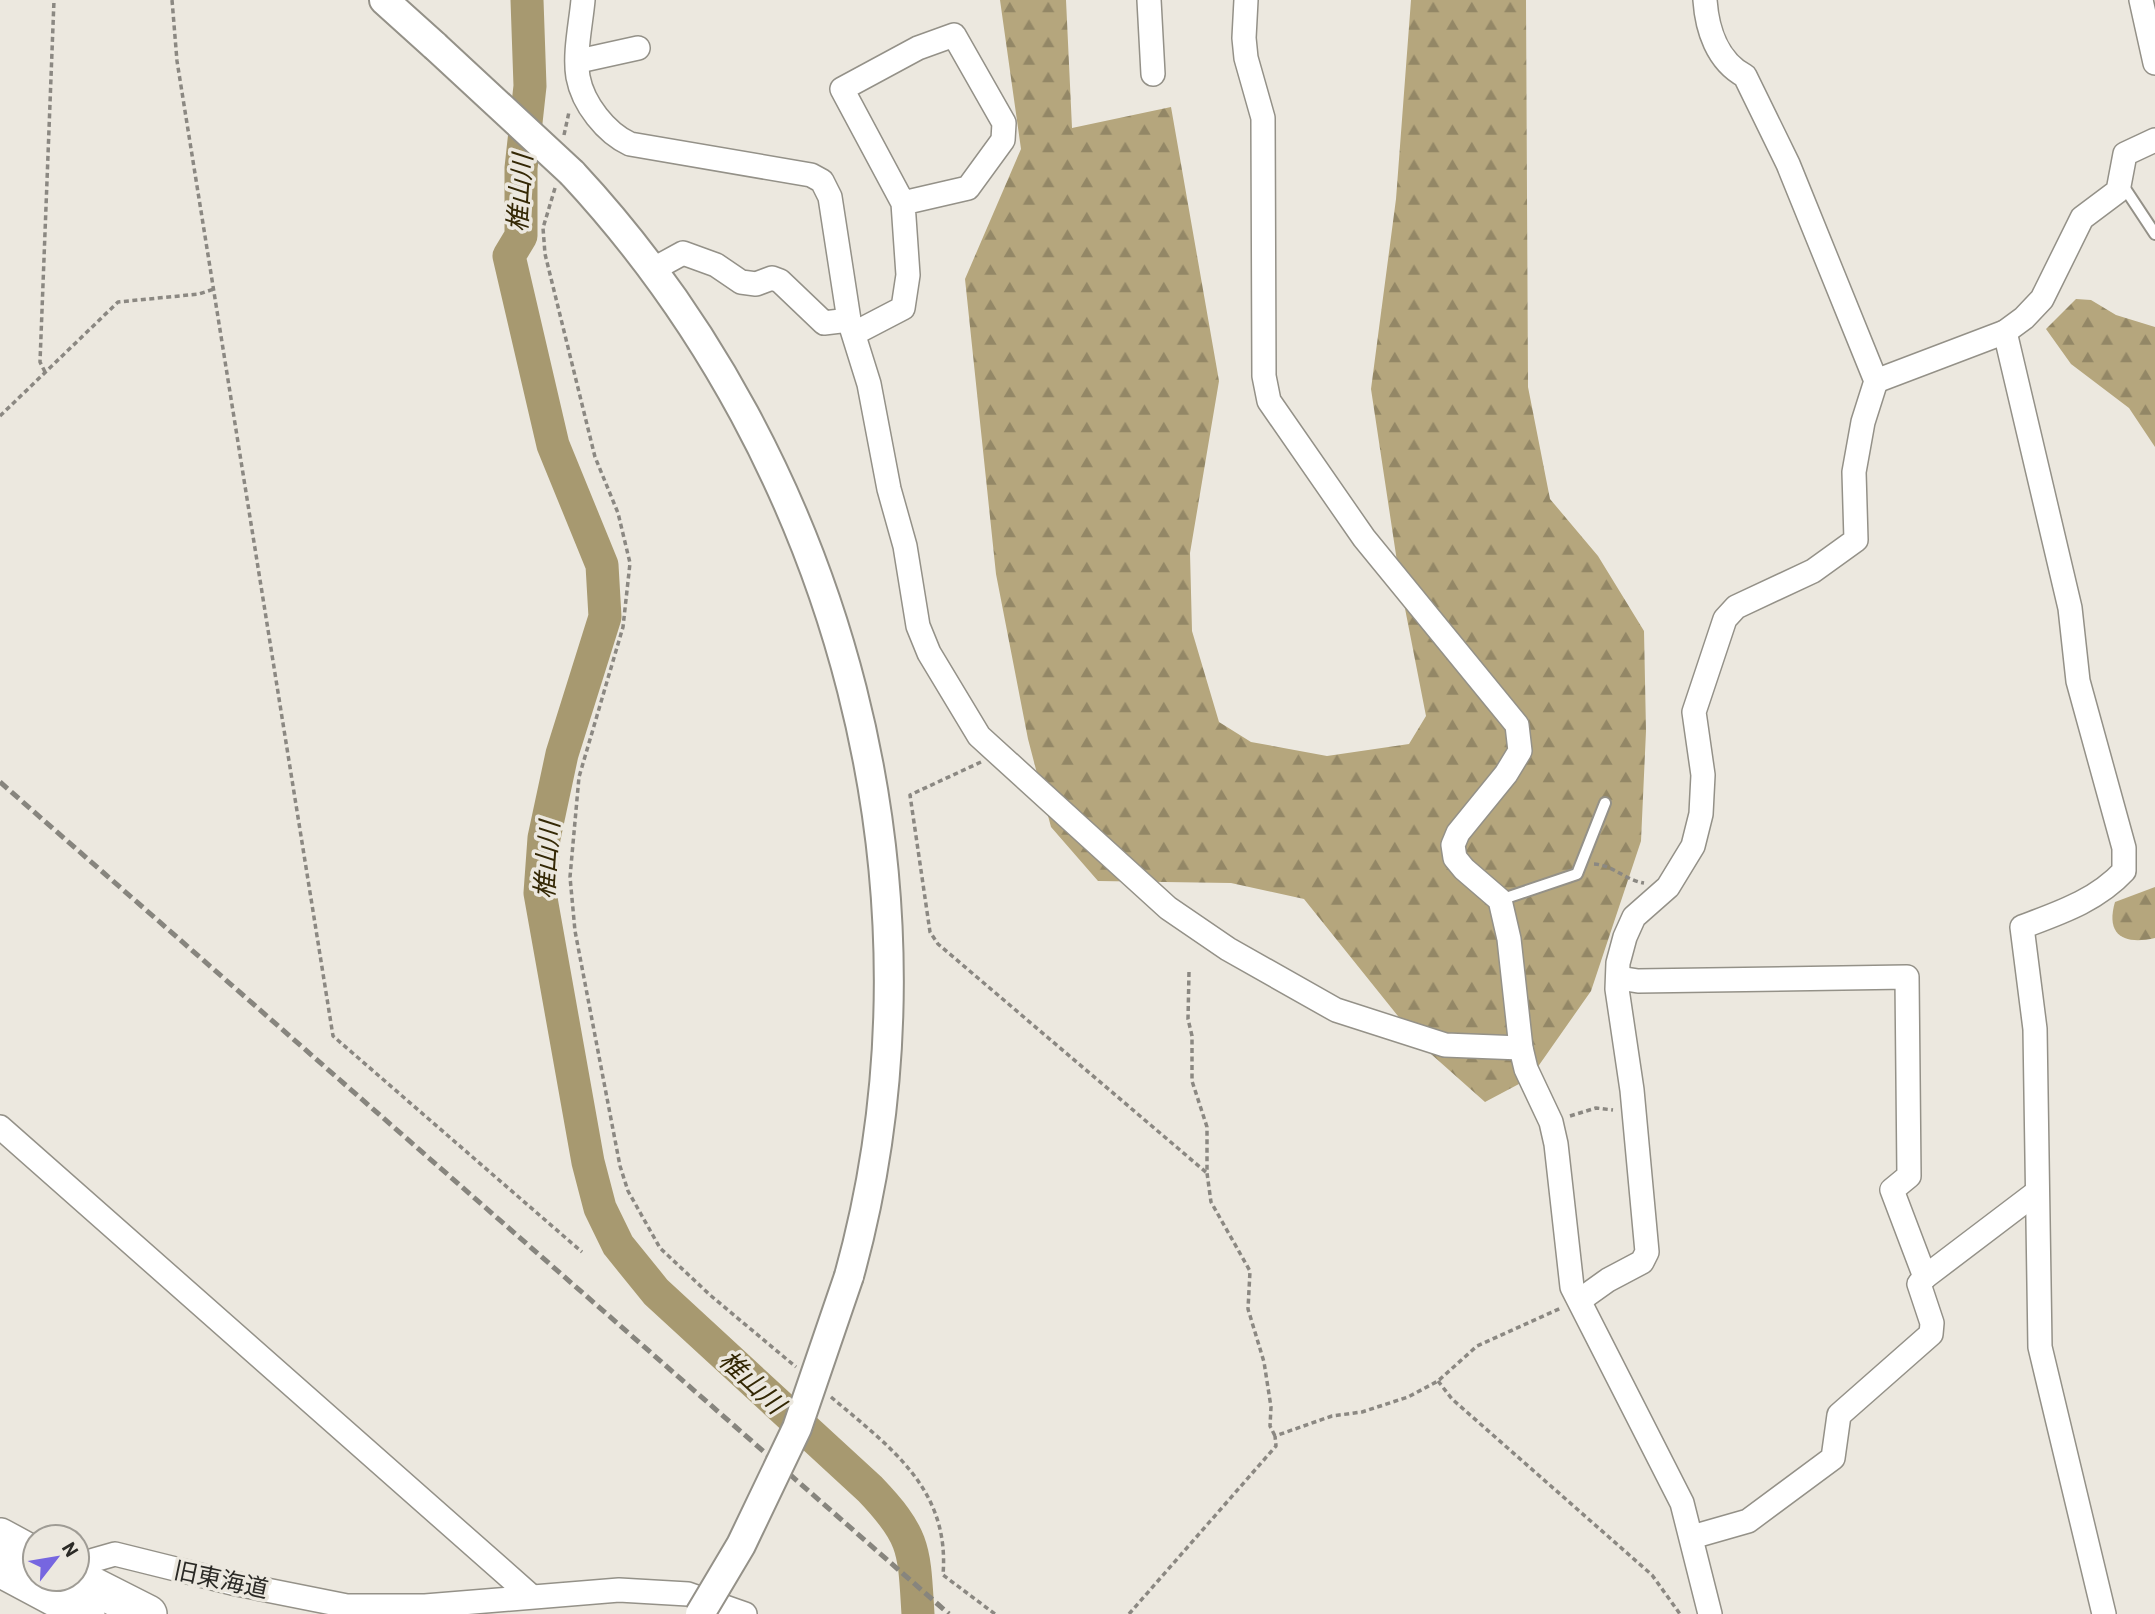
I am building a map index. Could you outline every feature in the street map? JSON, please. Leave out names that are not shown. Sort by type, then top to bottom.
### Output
[{"type":"highway","points":[[0,1537],[21,1548]]},
{"type":"highway","points":[[0,1568],[21,1574]]},
{"type":"highway","points":[[86,1593],[148,1614]]},
{"type":"street","points":[[384,0],[435,46],[564,175],[652,270],[722,374],[785,494],[818,578],[862,730],[884,867],[888,914],[888,995],[877,1137],[849,1276],[797,1428],[741,1545],[700,1614]]},
{"type":"street","points":[[583,0],[578,69],[604,125],[616,137],[630,144],[811,175],[822,181],[831,197],[852,327],[869,384],[891,500],[905,545],[922,640],[979,736],[1168,908],[1228,949],[1239,953],[1292,987],[1336,1010],[1445,1045],[1521,1048]]},
{"type":"street","points":[[1149,0],[1153,74]]},
{"type":"street","points":[[1247,0],[1244,38],[1246,58],[1263,118],[1264,376],[1269,401],[1364,538],[1517,724],[1520,751],[1506,774],[1458,833],[1453,845],[1455,858],[1500,900],[1509,939],[1521,1048],[1526,1069],[1551,1122],[1561,1175],[1569,1275],[1682,1503],[1710,1614]]},
{"type":"street","points":[[1580,1300],[1608,1280],[1642,1262],[1647,1252],[1632,1090],[1616,989],[1619,978],[1618,963],[1633,917],[1668,887],[1693,846],[1701,814],[1703,775],[1694,712],[1725,619],[1736,607],[1813,572],[1856,540],[1854,472],[1863,422],[1876,381],[1776,138],[1745,76],[1736,71],[1710,36],[1704,0]]},
{"type":"street","points":[[2141,0],[2155,62]]},
{"type":"street","points":[[652,270],[683,253],[716,265],[741,282],[756,284],[772,278],[780,281],[824,323],[852,327],[904,308],[908,275],[903,203],[842,89],[918,48],[954,35],[1004,123],[1003,140],[968,188],[903,203]]},
{"type":"street","points":[[578,69],[638,48]]},
{"type":"street","points":[[1876,381],[2005,332],[2036,308],[2082,218],[2119,191],[2125,154],[2155,140]]},
{"type":"street","points":[[2005,332],[2070,608],[2078,681],[2124,848],[2124,871],[2108,888],[2079,905],[2022,927],[2035,1029],[2040,1347],[2105,1614]]},
{"type":"street","points":[[1619,978],[1639,981],[1907,977],[1909,1176],[1892,1190],[1924,1277]]},
{"type":"street","points":[[0,1127],[531,1595]]},
{"type":"street","points":[[1692,1537],[1748,1521],[1833,1458],[1839,1415],[1931,1334],[1932,1323],[1919,1284],[1924,1277],[2037,1192]]},
{"type":"street","name":"旧東海道","points":[[91,1564],[94,1560],[115,1554],[218,1580],[348,1606],[425,1606],[531,1595],[619,1590],[688,1594],[745,1614]]},
{"type":"lane","points":[[2120,181],[2143,221],[2155,234]]},
{"type":"lane","points":[[1500,900],[1572,878],[1582,863],[1605,803]]},
{"type":"path","points":[[45,372],[40,362],[54,0]]},
{"type":"path","points":[[172,0],[177,61],[333,1036],[582,1252]]},
{"type":"path","points":[[564,140],[578,69]]},
{"type":"path","points":[[564,175],[543,228],[545,254],[595,457],[618,513],[630,563],[623,627],[579,777],[570,877],[575,931],[599,1045],[612,1131],[628,1191],[660,1248],[710,1295],[802,1372]]},
{"type":"path","points":[[0,416],[118,302],[199,294],[214,289]]},
{"type":"path","points":[[997,750],[943,781],[910,795],[930,932],[938,944],[1207,1173]]},
{"type":"path","points":[[1582,863],[1608,866],[1630,881],[1645,883],[1646,889]]},
{"type":"path","points":[[1129,1614],[1276,1447],[1270,1426],[1271,1407],[1264,1362],[1248,1309],[1250,1271],[1211,1202],[1207,1173],[1208,1127],[1192,1081],[1192,1036],[1188,1019],[1189,972]]},
{"type":"path","points":[[1551,1122],[1597,1108],[1622,1110],[1626,1095],[1632,1090]]},
{"type":"path","points":[[1275,1436],[1332,1416],[1387,1405],[1438,1381],[1477,1346],[1580,1300]]},
{"type":"path","points":[[1438,1381],[1452,1399],[1652,1575],[1680,1614]]},
{"type":"path","points":[[831,1396],[907,1466],[925,1489],[936,1508],[942,1530],[945,1552],[943,1576],[995,1614]]},
{"type":"green space","points":[[1000,0],[1066,0],[1072,128],[1171,107],[1219,381],[1190,553],[1192,631],[1219,722],[1251,742],[1327,756],[1409,744],[1426,716],[1401,588],[1371,389],[1396,199],[1411,0],[1526,0],[1528,387],[1550,499],[1598,556],[1644,631],[1646,731],[1641,841],[1591,991],[1530,1078],[1485,1102],[1422,1046],[1304,899],[1231,883],[1098,881],[1051,827],[1028,739],[996,574],[965,279],[1021,149]]},
{"type":"green space","points":[[2076,299],[2091,300],[2116,315],[2155,327],[2155,447],[2129,408],[2071,364],[2046,329]]},
{"type":"green space","points":[[2155,887],[2155,938],[2135,940],[2120,935],[2113,923],[2115,902]]},
{"type":"waterway","name":"椎山川","points":[[527,0],[530,86],[521,168],[521,236],[509,256],[553,445],[602,565],[605,617],[562,754],[544,838],[540,893],[588,1162],[600,1208],[618,1245],[656,1292],[870,1489],[896,1520],[910,1546],[918,1614]]},
{"type":"railway","points":[[0,782],[949,1614]]}]
